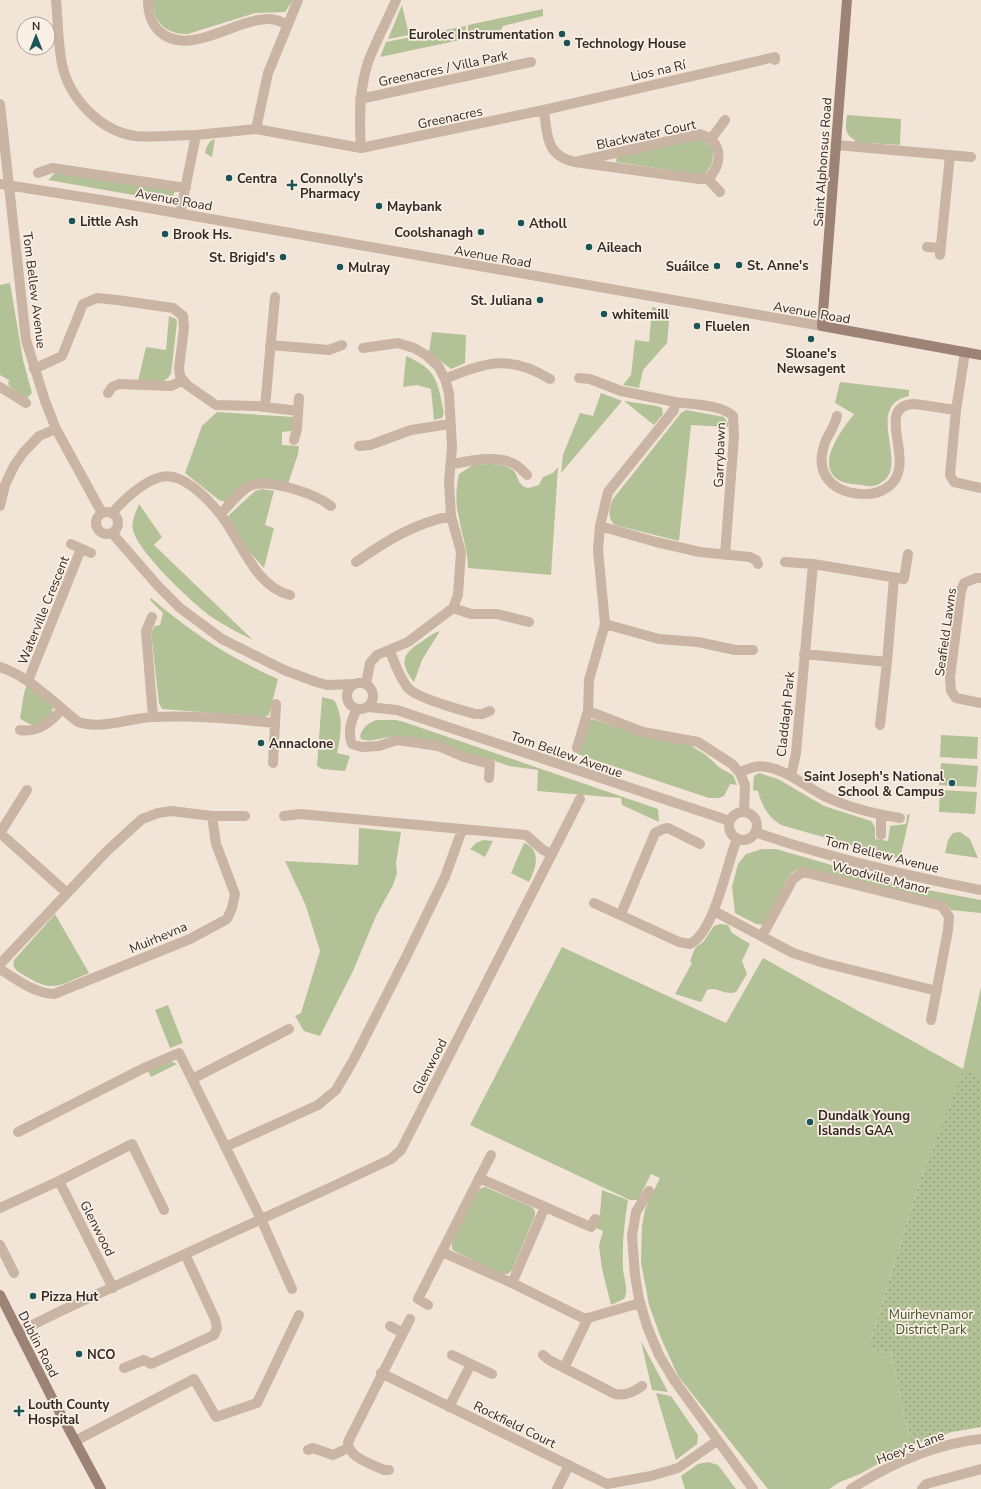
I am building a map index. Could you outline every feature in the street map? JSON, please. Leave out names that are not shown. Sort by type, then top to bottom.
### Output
[{"type":"main road","name":"Saint Alphonsus Road","points":[[822,326],[847,0]]},
{"type":"main road","name":"Avenue Road","points":[[822,326],[981,355]]},
{"type":"main road","name":"Dublin Road","points":[[0,1295],[101,1489]]},
{"type":"street","name":"Greenacres","points":[[56,0],[62,65],[80,104],[93,116],[121,132],[135,136],[196,135],[256,128],[361,148],[544,110]]},
{"type":"street","points":[[148,0],[149,14],[156,27],[169,38],[179,41],[192,39],[261,16],[275,16],[286,24]]},
{"type":"street","points":[[256,128],[268,73],[286,24],[298,0]]},
{"type":"street","points":[[361,148],[359,119],[360,99],[368,62],[399,1]]},
{"type":"street","name":"Lios na Rí","points":[[544,110],[775,57],[775,60]]},
{"type":"street","name":"Greenacres / Villa Park","points":[[360,99],[531,62]]},
{"type":"street","name":"Tom Bellew Avenue","points":[[0,104],[5,184],[26,340],[34,369],[56,428],[107,513],[117,517],[118,524],[112,533]]},
{"type":"street","name":"Blackwater Court","points":[[544,110],[550,147],[563,160],[575,162],[699,179],[707,178],[714,172],[718,161],[717,147],[711,138],[700,134],[694,134],[575,162]]},
{"type":"street","points":[[711,138],[724,120]]},
{"type":"street","points":[[180,214],[196,135]]},
{"type":"street","points":[[836,145],[971,157]]},
{"type":"street","points":[[927,247],[941,252],[950,155]]},
{"type":"street","points":[[38,173],[52,168],[186,188]]},
{"type":"street","points":[[707,178],[720,192]]},
{"type":"street","name":"Avenue Road","points":[[5,184],[822,326]]},
{"type":"street","points":[[265,407],[275,297]]},
{"type":"street","points":[[34,369],[62,356],[83,304],[96,298],[173,308],[183,316],[184,328],[179,368],[180,376],[187,385],[216,405],[265,407],[298,411]]},
{"type":"street","points":[[363,348],[398,343],[414,348],[426,355],[438,366],[445,379],[449,393],[452,464],[449,482],[451,516],[461,552],[458,595],[453,608],[408,642],[390,651],[377,655],[370,663],[366,684]]},
{"type":"street","points":[[270,345],[329,350],[342,345]]},
{"type":"street","points":[[965,352],[956,410],[950,475],[954,482],[981,488]]},
{"type":"street","points":[[445,379],[485,364],[505,363],[530,367],[550,379]]},
{"type":"street","name":"Garrybawn","points":[[579,378],[590,379],[621,391],[722,409],[729,412],[733,416],[734,436],[725,555]]},
{"type":"street","points":[[108,393],[112,387],[119,384],[171,386],[183,380]]},
{"type":"street","points":[[1,383],[26,403]]},
{"type":"street","points":[[294,440],[296,436],[300,398]]},
{"type":"street","points":[[577,748],[588,711],[589,680],[604,624],[598,550],[600,526],[608,492],[674,410],[676,402]]},
{"type":"street","points":[[837,416],[834,426],[826,441],[822,456],[822,471],[829,482],[838,488],[868,494],[882,491],[893,483],[898,475],[900,460],[895,422],[896,414],[900,409],[910,404],[915,404],[956,410]]},
{"type":"street","points":[[360,446],[370,445],[411,430],[450,424]]},
{"type":"street","points":[[0,506],[3,484],[23,453],[39,436],[56,428]]},
{"type":"street","points":[[452,464],[486,459],[498,460],[514,463],[527,475]]},
{"type":"street","points":[[290,595],[274,588],[257,571],[220,514],[192,485],[176,477],[162,476],[132,493],[107,513],[96,518],[98,529],[106,534],[112,533],[158,586],[180,608],[201,625],[222,639],[257,658],[284,670],[327,685],[347,698]]},
{"type":"street","points":[[220,514],[251,485],[264,483],[274,484],[310,495],[325,501],[331,506]]},
{"type":"street","points":[[356,562],[403,532],[432,520],[451,516]]},
{"type":"street","points":[[600,526],[656,542],[700,552],[750,557],[756,560],[758,564]]},
{"type":"street","name":"Waterville Crescent","points":[[28,681],[86,551],[71,544]]},
{"type":"street","points":[[785,562],[813,564],[904,579],[908,554]]},
{"type":"street","name":"Claddagh Park","points":[[791,776],[796,753],[813,564]]},
{"type":"street","points":[[880,725],[894,578]]},
{"type":"street","name":"Seafield Lawns","points":[[981,578],[976,578],[964,583],[961,591],[950,677],[951,691],[956,698],[981,703]]},
{"type":"street","points":[[453,608],[471,614],[497,614],[529,622]]},
{"type":"street","points":[[152,617],[146,631],[153,716]]},
{"type":"street","points":[[604,624],[659,639],[698,642],[735,650],[753,650]]},
{"type":"street","points":[[390,651],[402,679],[409,690],[424,697],[475,714],[482,714],[490,711]]},
{"type":"street","points":[[804,654],[887,662]]},
{"type":"street","name":"Waterville Crescent","points":[[0,667],[10,670],[28,681],[78,722],[85,724],[98,724],[153,716],[213,718],[275,723]]},
{"type":"street","points":[[327,685],[354,684],[366,684],[372,689],[374,694],[373,700],[368,707],[357,709],[350,705],[347,698],[348,690],[354,684]]},
{"type":"street","name":"Tom Bellew Avenue","points":[[374,694],[397,710]]},
{"type":"street","points":[[273,763],[276,704]]},
{"type":"street","name":"Tom Bellew Avenue","points":[[368,707],[397,710],[730,821]]},
{"type":"street","points":[[20,730],[28,732],[39,728],[56,717],[62,709]]},
{"type":"street","points":[[357,709],[353,717],[349,736],[352,744],[362,747],[379,746],[397,740],[438,746],[464,757],[490,764],[489,778]]},
{"type":"street","points":[[588,711],[643,732],[698,742],[732,764],[740,773],[745,784],[744,812]]},
{"type":"street","name":"Claddagh Park","points":[[740,773],[746,769],[765,766],[785,772],[827,798],[863,811],[900,818]]},
{"type":"street","points":[[27,790],[0,833],[67,893]]},
{"type":"street","name":"Glenwood","points":[[18,1332],[391,1159],[401,1150],[580,799]]},
{"type":"street","points":[[0,964],[107,851],[142,819],[158,813],[171,811],[212,816],[246,816]]},
{"type":"street","points":[[744,812],[754,819],[756,826],[755,832],[752,837],[746,840],[737,839],[730,832],[730,821],[736,814],[744,812]]},
{"type":"street","points":[[284,816],[300,814],[526,835],[543,850],[552,854]]},
{"type":"street","points":[[881,815],[881,835]]},
{"type":"street","name":"Muirhevna","points":[[0,969],[39,992],[54,994],[190,939],[227,919],[232,908],[235,894],[216,844],[212,816]]},
{"type":"street","points":[[621,914],[655,834],[668,828],[700,844]]},
{"type":"street","points":[[225,1147],[318,1105],[336,1090],[354,1059],[445,877],[462,830]]},
{"type":"street","name":"Tom Bellew Avenue","points":[[755,832],[841,859],[899,874],[981,890]]},
{"type":"street","points":[[594,903],[621,914],[679,942],[690,944],[696,941],[714,911],[730,856],[737,839]]},
{"type":"street","name":"Woodville Manor","points":[[762,936],[793,879],[803,872],[937,904],[945,910],[949,922],[931,1020]]},
{"type":"street","points":[[714,911],[792,953],[824,963],[937,991]]},
{"type":"street","points":[[192,1079],[289,1029]]},
{"type":"street","points":[[18,1132],[146,1067],[179,1053],[261,1219],[292,1289]]},
{"type":"street","points":[[0,1208],[59,1181],[132,1144],[164,1210]]},
{"type":"street","points":[[428,1305],[418,1299],[491,1155]]},
{"type":"street","points":[[479,1178],[591,1227],[595,1219]]},
{"type":"street","name":"Glenwood","points":[[59,1181],[113,1288]]},
{"type":"street","points":[[648,1192],[636,1212],[632,1236],[635,1275],[640,1303],[647,1326],[660,1355],[674,1380],[752,1489]]},
{"type":"street","points":[[512,1283],[545,1207]]},
{"type":"street","points":[[0,1245],[14,1273]]},
{"type":"street","points":[[442,1252],[512,1283],[583,1318],[588,1318],[640,1303]]},
{"type":"street","points":[[124,1368],[144,1360],[151,1364],[214,1335],[216,1328],[215,1319],[185,1254]]},
{"type":"street","points":[[75,1441],[194,1379],[216,1417],[257,1403],[300,1316]]},
{"type":"street","points":[[564,1368],[588,1318]]},
{"type":"street","points":[[389,1470],[384,1470],[353,1454],[348,1448],[348,1442],[381,1373],[410,1319]]},
{"type":"street","points":[[390,1326],[403,1333]]},
{"type":"street","points":[[452,1355],[492,1374]]},
{"type":"street","points":[[543,1355],[549,1360],[615,1394],[620,1395],[635,1391],[642,1386]]},
{"type":"street","points":[[449,1407],[471,1364]]},
{"type":"street","name":"Rockfield Court","points":[[381,1373],[607,1484],[617,1483],[678,1468],[717,1441]]},
{"type":"street","name":"Hoey's Lane","points":[[851,1489],[880,1472],[918,1455],[940,1447],[981,1438]]},
{"type":"street","points":[[308,1450],[313,1448],[333,1454],[348,1448]]},
{"type":"street","points":[[557,1489],[569,1466]]},
{"type":"street","points":[[922,1489],[926,1484],[981,1469]]},
{"type":"green space","points":[[153,0],[293,0],[285,12],[255,13],[188,34],[180,34],[167,29],[158,21],[153,8]]},
{"type":"green space","points":[[402,5],[409,35],[388,39]]},
{"type":"green space","points":[[543,9],[543,16],[503,26],[501,30],[468,37],[468,25]]},
{"type":"green space","points":[[466,26],[465,39],[380,57],[386,42]]},
{"type":"green space","points":[[847,115],[901,119],[900,145],[855,142],[846,129]]},
{"type":"green space","points":[[701,138],[713,149],[712,163],[703,175],[616,162],[617,156]]},
{"type":"green space","points":[[215,139],[212,157],[205,153],[209,142]]},
{"type":"green space","points":[[57,171],[175,191],[173,196],[168,201],[48,180]]},
{"type":"green space","points":[[10,283],[23,360],[32,393],[27,398],[11,388],[8,384],[9,380],[0,375],[0,285]]},
{"type":"green space","points":[[652,307],[670,311],[667,343],[643,370],[639,388],[623,385],[631,375],[635,340],[649,342]]},
{"type":"green space","points":[[169,316],[176,319],[177,322],[171,374],[168,378],[160,382],[138,381],[146,347],[166,350]]},
{"type":"green space","points":[[432,332],[466,335],[465,363],[451,369],[429,352]]},
{"type":"green space","points":[[406,356],[424,366],[434,378],[440,393],[444,413],[442,418],[434,420],[431,389],[417,385],[403,387]]},
{"type":"green space","points":[[840,382],[909,390],[909,396],[896,402],[889,411],[888,423],[892,463],[889,474],[882,482],[875,486],[845,483],[836,478],[831,471],[829,463],[830,454],[844,427],[854,414],[835,403]]},
{"type":"green space","points":[[601,393],[622,401],[561,473],[563,455],[580,413],[593,416]]},
{"type":"green space","points":[[624,401],[657,406],[662,408],[663,414],[654,425]]},
{"type":"green space","points":[[686,410],[724,417],[728,423],[728,427],[691,425],[679,541],[615,525],[610,516],[610,506],[613,499],[681,413]]},
{"type":"green space","points":[[217,412],[294,417],[294,427],[291,431],[282,432],[282,445],[299,446],[298,454],[288,484],[259,479],[253,480],[241,487],[225,502],[219,500],[185,473],[202,426]]},
{"type":"green space","points":[[489,464],[509,467],[514,471],[520,484],[528,488],[539,485],[543,477],[553,473],[558,467],[551,575],[468,568],[466,549],[457,507],[456,496],[459,474],[473,465]]},
{"type":"green space","points":[[262,489],[274,491],[265,525],[274,528],[264,568],[244,544],[228,516],[255,491]]},
{"type":"green space","points":[[139,504],[162,537],[154,545],[253,640],[213,618],[180,590],[155,564],[137,540],[133,530],[133,520]]},
{"type":"green space","points":[[151,598],[211,643],[243,662],[278,679],[269,715],[265,717],[162,709],[159,703],[151,632],[155,626],[160,625],[163,613],[150,600]]},
{"type":"green space","points":[[440,631],[422,660],[414,682],[406,669],[406,655],[415,646],[432,634]]},
{"type":"green space","points":[[27,685],[52,705],[53,708],[51,715],[33,725],[20,718],[24,693]]},
{"type":"green space","points":[[322,697],[334,700],[339,712],[341,726],[337,753],[350,756],[345,771],[322,769],[317,766]]},
{"type":"green space","points":[[593,719],[640,735],[688,744],[706,755],[720,768],[733,775],[737,785],[730,784],[724,796],[719,798],[709,798],[577,754],[590,720]]},
{"type":"green space","points":[[376,720],[396,720],[404,722],[658,809],[659,822],[622,805],[621,798],[537,791],[538,770],[509,766],[489,759],[393,737],[373,740],[361,739],[360,736],[362,730],[368,724]]},
{"type":"green space","points":[[941,735],[978,737],[977,759],[940,757]]},
{"type":"green space","points":[[941,763],[978,766],[976,787],[939,785]]},
{"type":"green space","points":[[759,773],[778,779],[824,806],[871,821],[875,827],[875,839],[888,841],[890,826],[906,824],[907,815],[910,814],[900,859],[781,825],[772,818],[766,810],[758,791],[753,790],[754,776]]},
{"type":"green space","points":[[940,790],[977,792],[975,814],[939,812]]},
{"type":"green space","points":[[359,828],[401,832],[396,863],[397,873],[393,885],[376,916],[353,971],[320,1036],[304,1031],[295,1016],[301,1013],[320,951],[306,906],[285,861],[358,865]]},
{"type":"green space","points":[[960,832],[970,839],[978,858],[945,853],[948,840],[953,833]]},
{"type":"green space","points":[[483,840],[493,841],[485,857],[470,849],[476,843]]},
{"type":"green space","points":[[524,843],[534,850],[536,855],[535,866],[529,882],[511,873]]},
{"type":"green space","points":[[762,849],[776,849],[901,885],[981,900],[981,913],[951,910],[948,906],[801,868],[793,872],[788,877],[764,925],[756,924],[735,913],[732,887],[738,864],[746,854]]},
{"type":"green space","points":[[55,914],[89,973],[56,986],[49,986],[41,984],[22,974],[15,968],[14,960]]},
{"type":"green space","points":[[720,924],[728,925],[732,933],[750,944],[742,961],[747,974],[736,992],[728,993],[714,989],[707,990],[701,1002],[675,994],[692,963],[690,961],[695,948],[704,941],[714,926]]},
{"type":"green space","points":[[562,947],[726,1023],[763,958],[963,1069],[981,987],[981,1079],[964,1070],[920,1180],[868,1349],[891,1353],[911,1445],[860,1474],[840,1482],[829,1489],[768,1489],[678,1376],[661,1338],[649,1305],[641,1262],[642,1226],[645,1209],[660,1178],[651,1174],[638,1200],[630,1200],[470,1125]]},
{"type":"green space","points":[[168,1005],[183,1043],[170,1048],[155,1010]]},
{"type":"green space","points":[[171,1061],[177,1064],[151,1077],[148,1071]]},
{"type":"green space","name":"Muirhevnamor District Park","points":[[964,1069],[981,1079],[981,1427],[952,1432],[911,1445],[891,1353],[868,1349],[920,1180]]},
{"type":"green space","points":[[485,1187],[532,1207],[535,1211],[535,1216],[512,1270],[508,1274],[501,1274],[452,1249],[452,1242],[478,1191]]},
{"type":"green space","points":[[602,1190],[628,1200],[624,1226],[623,1252],[623,1269],[626,1292],[624,1299],[611,1305],[602,1269],[599,1246],[603,1231],[596,1228],[600,1213]]},
{"type":"green space","points":[[641,1341],[668,1392],[652,1390]]},
{"type":"green space","points":[[656,1393],[671,1396],[698,1435],[697,1444],[676,1460]]},
{"type":"green space","points":[[708,1462],[718,1465],[736,1489],[685,1489],[681,1476],[698,1464]]},
{"type":"place","name":"Eurolec Instrumentation","points":[[562,34]]},
{"type":"place","name":"Technology House","points":[[567,43]]},
{"type":"place","name":"Centra","points":[[229,178]]},
{"type":"place","name":"Connolly's Pharmacy","points":[[292,185]]},
{"type":"place","name":"Maybank","points":[[379,206]]},
{"type":"place","name":"Little Ash","points":[[72,221]]},
{"type":"place","name":"Atholl","points":[[521,223]]},
{"type":"place","name":"Coolshanagh","points":[[481,232]]},
{"type":"place","name":"Brook Hs.","points":[[165,234]]},
{"type":"place","name":"Aileach","points":[[589,247]]},
{"type":"place","name":"St. Brigid's","points":[[283,257]]},
{"type":"place","name":"St. Anne's","points":[[739,265]]},
{"type":"place","name":"Suáilce","points":[[717,266]]},
{"type":"place","name":"Mulray","points":[[340,267]]},
{"type":"place","name":"St. Juliana","points":[[540,300]]},
{"type":"place","name":"whitemill","points":[[604,314]]},
{"type":"place","name":"Fluelen","points":[[697,326]]},
{"type":"place","name":"Sloane's Newsagent","points":[[811,339]]},
{"type":"place","name":"Annaclone","points":[[261,743]]},
{"type":"place","name":"Saint Joseph's National School & Campus","points":[[952,783]]},
{"type":"place","name":"Dundalk Young Islands GAA","points":[[810,1122]]},
{"type":"place","name":"Pizza Hut","points":[[33,1296]]},
{"type":"place","name":"NCO","points":[[79,1354]]},
{"type":"place","name":"Louth County Hospital","points":[[19,1411]]}]
